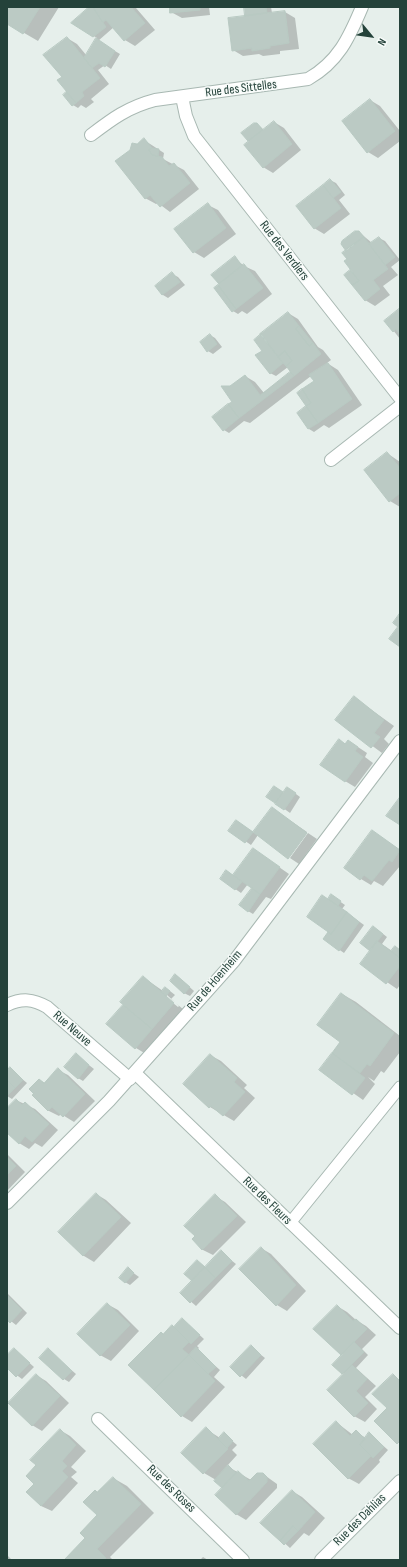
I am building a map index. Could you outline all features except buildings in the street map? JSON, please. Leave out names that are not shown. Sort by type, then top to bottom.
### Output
[{"type":"street","name":"Rue des Sittelles","points":[[91,135],[118,115],[136,105],[155,100],[308,79],[322,71],[333,60],[353,29],[362,7]]},
{"type":"street","name":"Rue des Verdiers","points":[[182,97],[186,116],[194,136],[400,398]]},
{"type":"street","points":[[331,460],[400,406]]},
{"type":"street","name":"Rue de Hoenheim","points":[[7,1203],[132,1076],[234,961],[400,741]]},
{"type":"street","name":"Rue Neuve","points":[[7,1005],[17,1001],[34,1000],[47,1007],[132,1076]]},
{"type":"street","name":"Rue des Fleurs","points":[[132,1076],[290,1222],[400,1328]]},
{"type":"street","name":"Rue des Roses","points":[[98,1419],[243,1560]]},
{"type":"street","name":"Rue des Dahlias","points":[[321,1560],[400,1481]]},
{"type":"lane","points":[[290,1222],[400,1087]]}]
